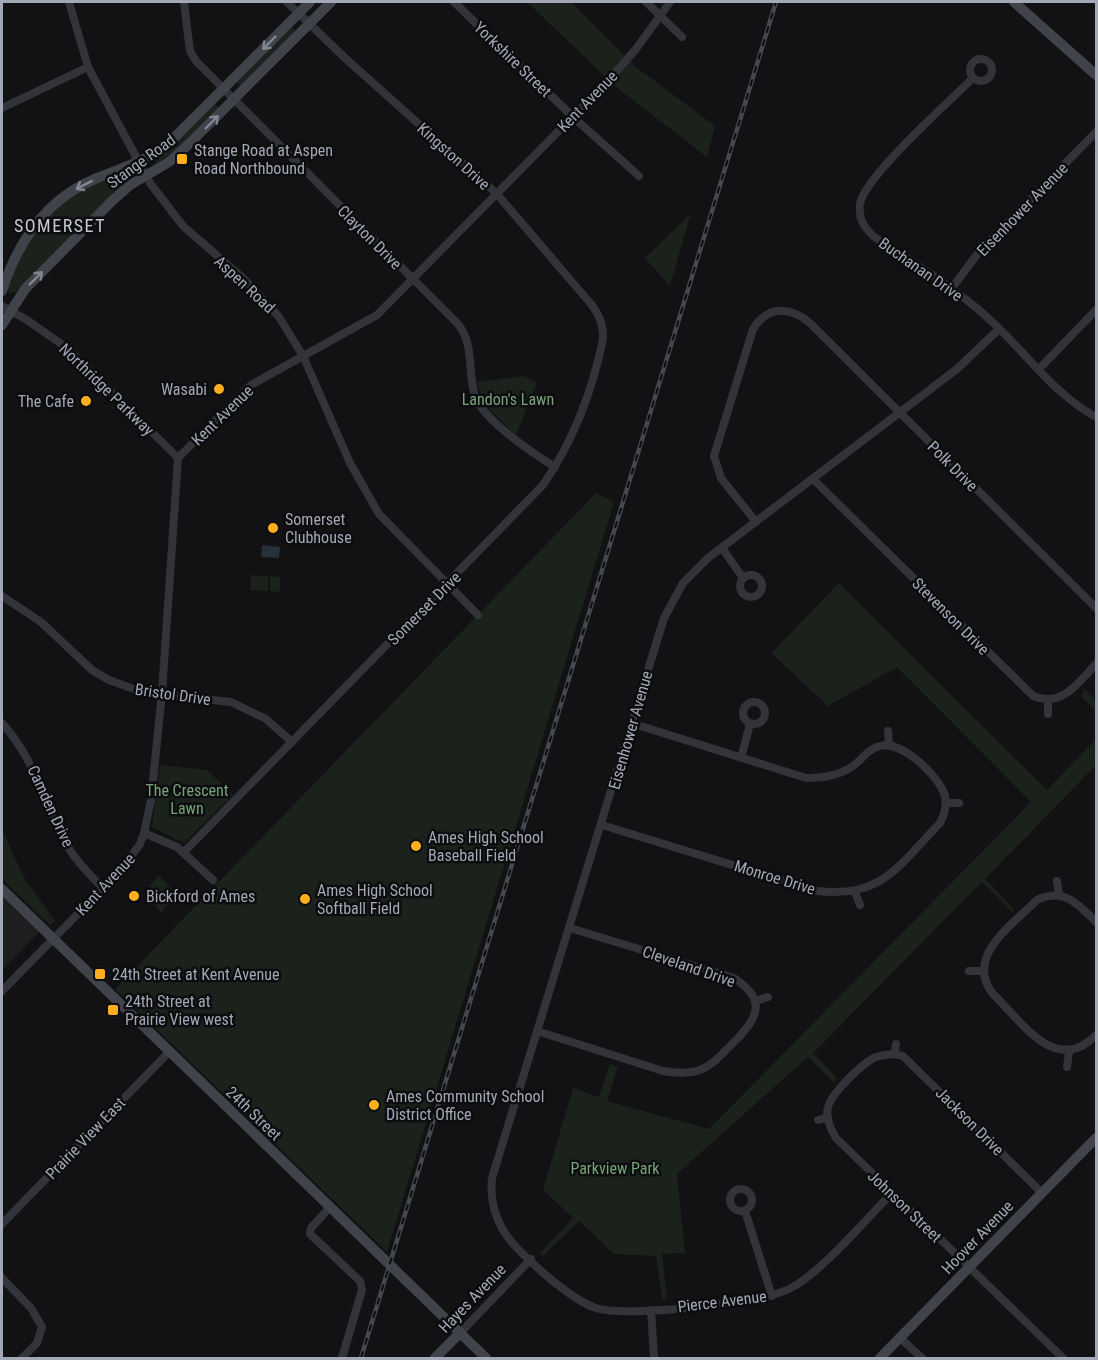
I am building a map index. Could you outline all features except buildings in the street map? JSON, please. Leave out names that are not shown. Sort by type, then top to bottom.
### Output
[{"type":"main road","name":"Stange Road","points":[[2,291],[21,244],[47,211],[87,183],[139,163],[164,147],[310,2]]},
{"type":"main road","name":"Stange Road","points":[[2,325],[6,308],[104,208],[145,175],[176,156],[331,2]]},
{"type":"main road","points":[[1014,2],[1096,74]]},
{"type":"main road","points":[[1025,2],[1096,74]]},
{"type":"main road","name":"24th Street","points":[[2,890],[486,1359]]},
{"type":"main road","name":"Hoover Avenue","points":[[880,1359],[1096,1138]]},
{"type":"main road","name":"Hayes Avenue","points":[[435,1359],[460,1333]]},
{"type":"street","name":"Aspen Road","points":[[69,2],[88,67],[145,175],[183,226],[262,296],[279,317],[303,356],[350,463],[379,514],[478,615]]},
{"type":"street","name":"Clayton Drive","points":[[184,2],[190,51],[196,61],[466,334],[476,396],[482,408],[531,453],[555,467]]},
{"type":"street","name":"Kingston Drive","points":[[286,2],[496,193],[591,304],[599,315],[603,327]]},
{"type":"street","name":"Yorkshire Street","points":[[454,2],[572,116],[639,176]]},
{"type":"street","points":[[646,2],[682,37]]},
{"type":"street","name":"Kent Avenue","points":[[2,992],[127,862],[140,844],[144,833],[151,800],[162,693],[178,458],[251,386],[376,315],[613,74],[670,2]]},
{"type":"street","points":[[2,108],[88,67]]},
{"type":"street","name":"Buchanan Drive","points":[[973,78],[871,182],[860,204],[863,226],[873,236],[951,289],[999,329],[1070,401],[1096,417]]},
{"type":"street","name":"Eisenhower Avenue","points":[[951,289],[979,252],[1096,132]]},
{"type":"street","name":"Northridge Parkway","points":[[6,308],[67,348],[178,458]]},
{"type":"street","name":"Polk Drive","points":[[756,522],[717,470],[715,448],[748,339],[758,321],[780,310],[796,312],[811,324],[1096,608]]},
{"type":"street","points":[[1039,369],[1096,310]]},
{"type":"street","name":"Somerset Drive","points":[[184,852],[448,585],[543,485],[570,443],[582,412],[597,368],[603,327]]},
{"type":"street","name":"Eisenhower Avenue","points":[[531,1259],[504,1233],[493,1207],[492,1178],[602,825],[631,723],[664,618],[672,600],[694,571],[957,369],[999,329]]},
{"type":"street","name":"Stevenson Drive","points":[[814,480],[1025,690],[1048,701]]},
{"type":"street","points":[[722,548],[743,578]]},
{"type":"street","name":"Bristol Drive","points":[[2,596],[41,622],[92,670],[109,680],[142,692],[211,699],[243,706],[266,719],[292,742]]},
{"type":"street","points":[[1048,714],[1048,701],[1065,695],[1096,664]]},
{"type":"street","name":"Camden Drive","points":[[2,723],[30,760],[67,845],[80,865],[102,888]]},
{"type":"street","points":[[631,723],[807,778],[820,778],[840,773],[869,751],[889,745],[910,754],[931,775],[941,788],[946,803],[959,803]]},
{"type":"street","points":[[741,758],[750,724]]},
{"type":"street","points":[[888,731],[889,745]]},
{"type":"street","name":"Monroe Drive","points":[[602,825],[817,891],[855,892],[869,887],[894,870],[940,822],[946,803]]},
{"type":"street","points":[[144,833],[184,852],[213,880]]},
{"type":"street","points":[[1057,882],[1059,895]]},
{"type":"street","points":[[855,892],[860,905]]},
{"type":"street","points":[[1096,922],[1074,901],[1059,895],[1037,900],[992,944],[984,961],[983,971],[987,987],[1044,1044],[1069,1052],[1083,1048],[1096,1035]]},
{"type":"street","name":"Cleveland Drive","points":[[570,928],[734,978],[747,988],[755,1001]]},
{"type":"street","points":[[969,972],[983,971]]},
{"type":"street","points":[[537,1031],[663,1071],[698,1071],[717,1059],[749,1028],[756,1016],[755,1001],[768,997]]},
{"type":"street","points":[[818,1120],[828,1117],[827,1109],[831,1098],[863,1066],[874,1058],[895,1053],[896,1044]]},
{"type":"street","name":"Prairie View East","points":[[2,1224],[170,1052]]},
{"type":"street","points":[[1067,1066],[1069,1052]]},
{"type":"street","name":"Jackson Drive","points":[[895,1053],[910,1062],[1042,1193]]},
{"type":"street","name":"Johnson Street","points":[[828,1117],[836,1138],[1063,1359]]},
{"type":"street","name":"Pierce Avenue","points":[[531,1259],[567,1293],[583,1303],[611,1311],[651,1310],[752,1301],[790,1289],[805,1279],[892,1193]]},
{"type":"street","points":[[330,1208],[311,1228],[310,1234],[360,1281],[362,1290],[342,1359]]},
{"type":"street","points":[[745,1211],[772,1296]]},
{"type":"street","name":"Hayes Avenue","points":[[460,1333],[531,1259]]},
{"type":"street","points":[[2,1278],[32,1308],[42,1327],[37,1343],[22,1359]]},
{"type":"street","points":[[651,1310],[654,1359]]},
{"type":"street","points":[[900,1338],[922,1359]]},
{"type":"shaded area","points":[[262,545],[280,547],[279,558],[261,557]]},
{"type":"shaded area","points":[[2,890],[42,929],[2,970]]},
{"type":"green space","points":[[527,2],[571,2],[636,67],[715,126],[707,157],[616,87]]},
{"type":"green space","points":[[291,27],[295,31],[240,86],[237,82]]},
{"type":"green space","points":[[215,104],[219,108],[181,146],[156,164],[154,159]]},
{"type":"green space","points":[[121,175],[126,177],[124,183],[15,292],[9,293],[10,280],[24,251],[44,221],[71,196],[103,179]]},
{"type":"green space","points":[[691,213],[670,286],[645,258]]},
{"type":"green space","name":"Landon's Lawn","points":[[524,376],[537,383],[516,435],[483,403],[477,382]]},
{"type":"green space","points":[[596,493],[614,502],[387,1252],[115,989]]},
{"type":"green space","points":[[251,575],[268,576],[268,591],[250,590]]},
{"type":"green space","points":[[270,576],[280,577],[280,592],[270,591]]},
{"type":"green space","name":"Parkview Park","points":[[839,583],[1047,790],[1096,739],[1096,765],[985,879],[1015,910],[1012,912],[982,882],[813,1053],[837,1078],[833,1082],[808,1057],[677,1174],[685,1253],[662,1254],[667,1299],[662,1299],[656,1256],[614,1254],[579,1221],[543,1256],[540,1253],[573,1218],[543,1190],[573,1088],[599,1097],[610,1064],[618,1067],[607,1101],[709,1129],[1031,802],[897,667],[828,706],[771,653]]},
{"type":"green space","points":[[1085,689],[1096,701],[1096,711],[1081,696]]},
{"type":"green space","name":"The Crescent Lawn","points":[[160,765],[207,770],[233,795],[184,843],[152,827]]},
{"type":"green space","points":[[2,829],[24,878],[55,921],[50,925],[2,879]]},
{"type":"green space","points":[[159,876],[177,894],[161,913],[146,895],[152,889],[149,886]]},
{"type":"railway","points":[[361,1358],[776,2]]},
{"type":"place","name":"Stange Road at Aspen Road Northbound","points":[[182,159]]},
{"type":"place","name":"Wasabi","points":[[219,389]]},
{"type":"place","name":"The Cafe","points":[[86,401]]},
{"type":"place","name":"Somerset Clubhouse","points":[[273,528]]},
{"type":"place","name":"Ames High School Baseball Field","points":[[416,846]]},
{"type":"place","name":"Bickford of Ames","points":[[134,896]]},
{"type":"place","name":"Ames High School Softball Field","points":[[305,899]]},
{"type":"place","name":"24th Street at Kent Avenue","points":[[100,974]]},
{"type":"place","name":"24th Street at Prairie View west","points":[[113,1010]]},
{"type":"place","name":"Ames Community School District Office","points":[[374,1105]]},
{"type":"district","name":"SOMERSET","points":[[60,226]]}]
